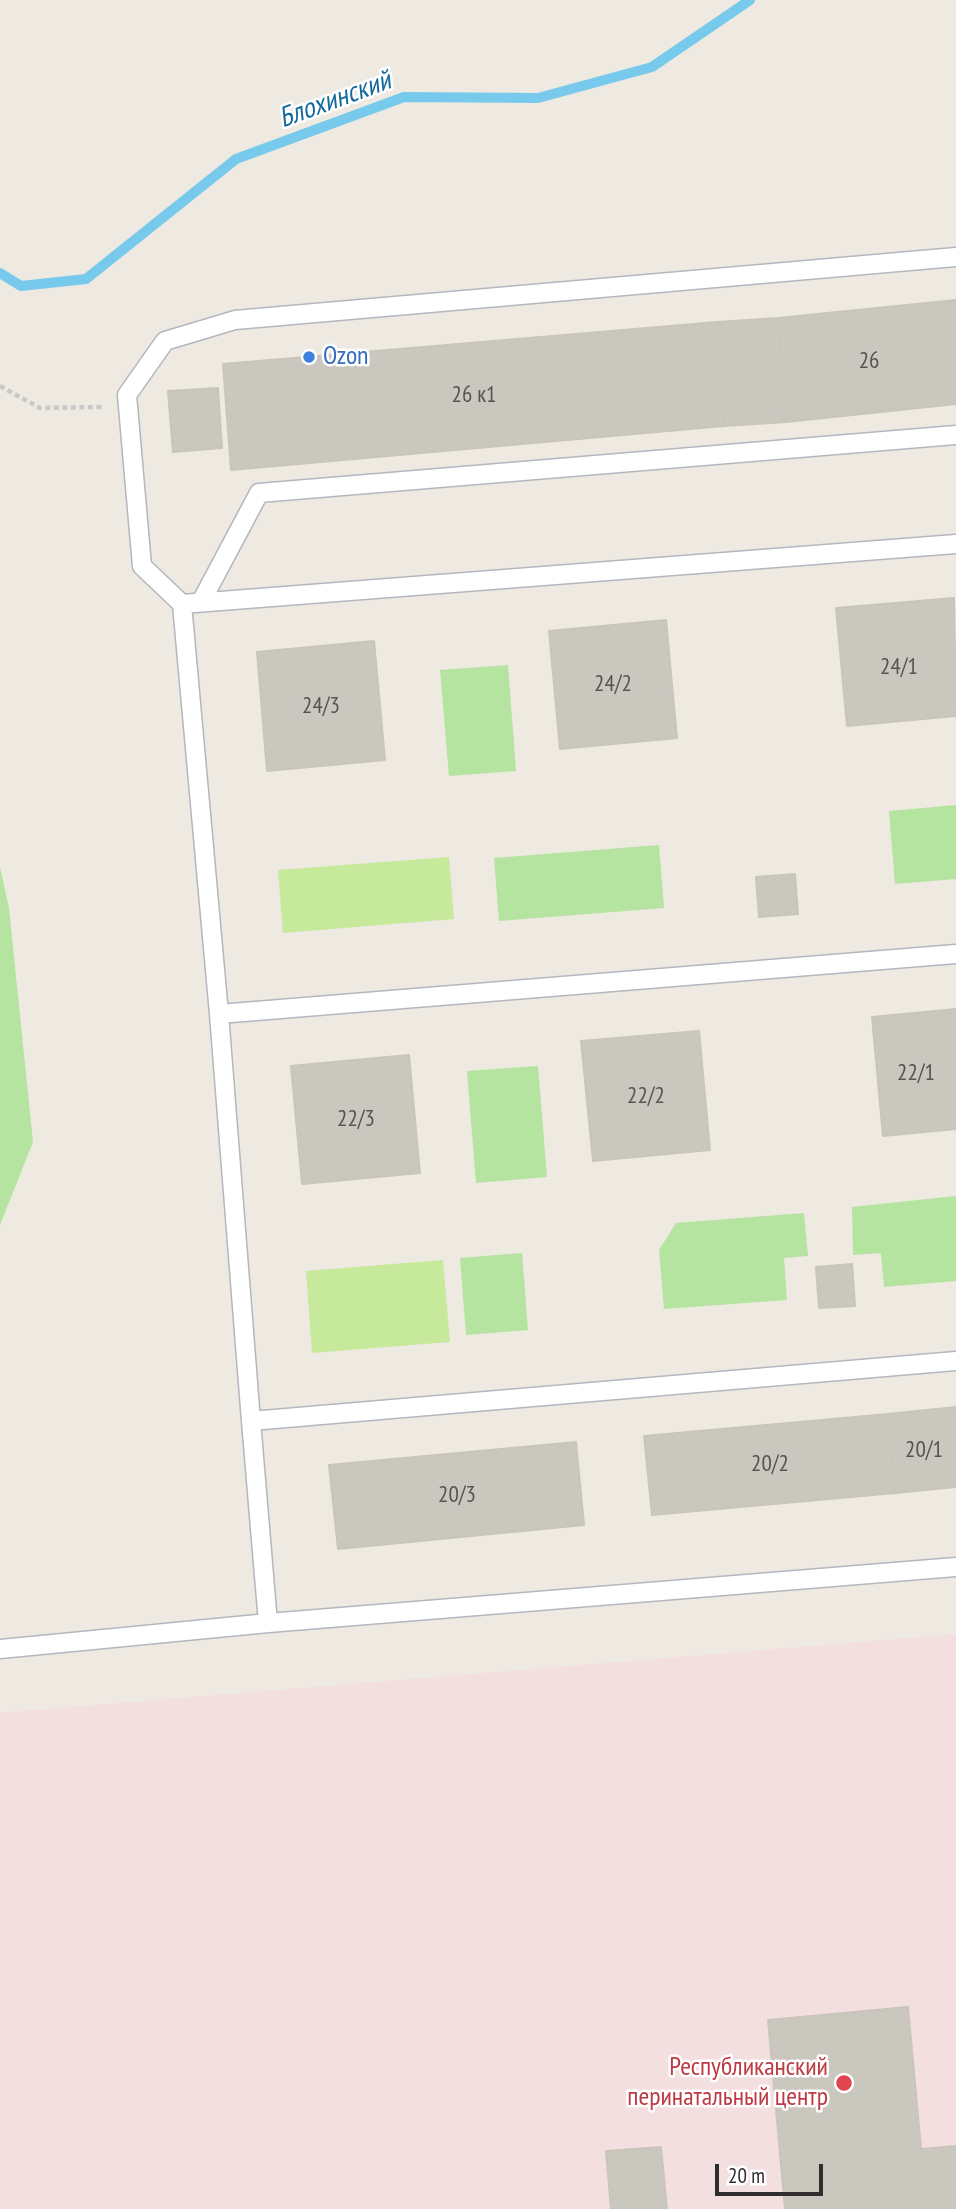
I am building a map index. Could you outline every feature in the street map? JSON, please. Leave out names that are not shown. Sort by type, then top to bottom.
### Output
[{"type":"lane","points":[[268,1623],[219,1014],[182,604],[142,566],[127,395],[165,341],[234,320],[956,257]]},
{"type":"lane","points":[[201,602],[259,493],[956,435]]},
{"type":"lane","points":[[182,604],[956,544]]},
{"type":"lane","points":[[219,1014],[956,954]]},
{"type":"lane","points":[[251,1421],[956,1361]]},
{"type":"lane","points":[[0,1649],[268,1623],[956,1567]]},
{"type":"path","points":[[0,386],[40,408],[128,406]]},
{"type":"shaded area","points":[[956,1634],[956,2209],[0,2209],[0,1713]]},
{"type":"green space","points":[[508,665],[516,771],[449,776],[440,670]]},
{"type":"green space","points":[[956,805],[956,879],[895,884],[889,811]]},
{"type":"green space","points":[[659,845],[664,908],[499,921],[494,858]]},
{"type":"green space","points":[[449,857],[454,919],[283,933],[278,870]]},
{"type":"green space","points":[[0,867],[9,908],[33,1142],[0,1225]]},
{"type":"green space","points":[[538,1066],[547,1177],[476,1183],[467,1071]]},
{"type":"green space","points":[[956,1196],[956,1281],[884,1287],[881,1253],[853,1255],[852,1207]]},
{"type":"green space","points":[[804,1213],[808,1256],[784,1258],[787,1300],[664,1309],[659,1250],[676,1223]]},
{"type":"green space","points":[[522,1253],[528,1330],[466,1335],[460,1258]]},
{"type":"green space","points":[[443,1260],[450,1342],[312,1353],[306,1271]]},
{"type":"building","points":[[956,300],[956,404],[786,422],[778,318]]},
{"type":"building","points":[[778,318],[786,422],[724,426],[717,322]]},
{"type":"building","points":[[717,322],[724,426],[231,470],[223,364]]},
{"type":"building","points":[[218,388],[222,448],[173,452],[168,391]]},
{"type":"building","points":[[954,598],[956,716],[847,726],[836,608]]},
{"type":"building","points":[[666,620],[677,738],[560,749],[549,631]]},
{"type":"building","points":[[374,641],[385,760],[267,771],[257,652]]},
{"type":"building","points":[[795,874],[798,914],[759,917],[756,877]]},
{"type":"building","points":[[956,1009],[956,1129],[883,1136],[872,1017]]},
{"type":"building","points":[[699,1031],[710,1150],[593,1161],[581,1041]]},
{"type":"building","points":[[409,1055],[420,1173],[302,1184],[291,1066]]},
{"type":"building","points":[[852,1264],[855,1306],[819,1308],[816,1267]]},
{"type":"building","points":[[956,1407],[956,1487],[895,1493],[888,1414]]},
{"type":"building","points":[[888,1414],[895,1493],[652,1515],[644,1436]]},
{"type":"building","points":[[576,1442],[584,1525],[338,1549],[329,1465]]},
{"type":"building","name":"Республиканский перинатальный центр","points":[[908,2007],[921,2149],[956,2146],[956,2209],[785,2209],[768,2020]]},
{"type":"building","points":[[661,2147],[667,2209],[611,2209],[606,2151]]},
{"type":"waterway","name":"Блохинский","points":[[0,273],[21,286],[86,279],[236,159],[404,97],[538,98],[652,67],[750,0]]},
{"type":"place","name":"Ozon","points":[[309,357]]},
{"type":"place","name":"Республиканский перинатальный центр","points":[[844,2083]]}]
